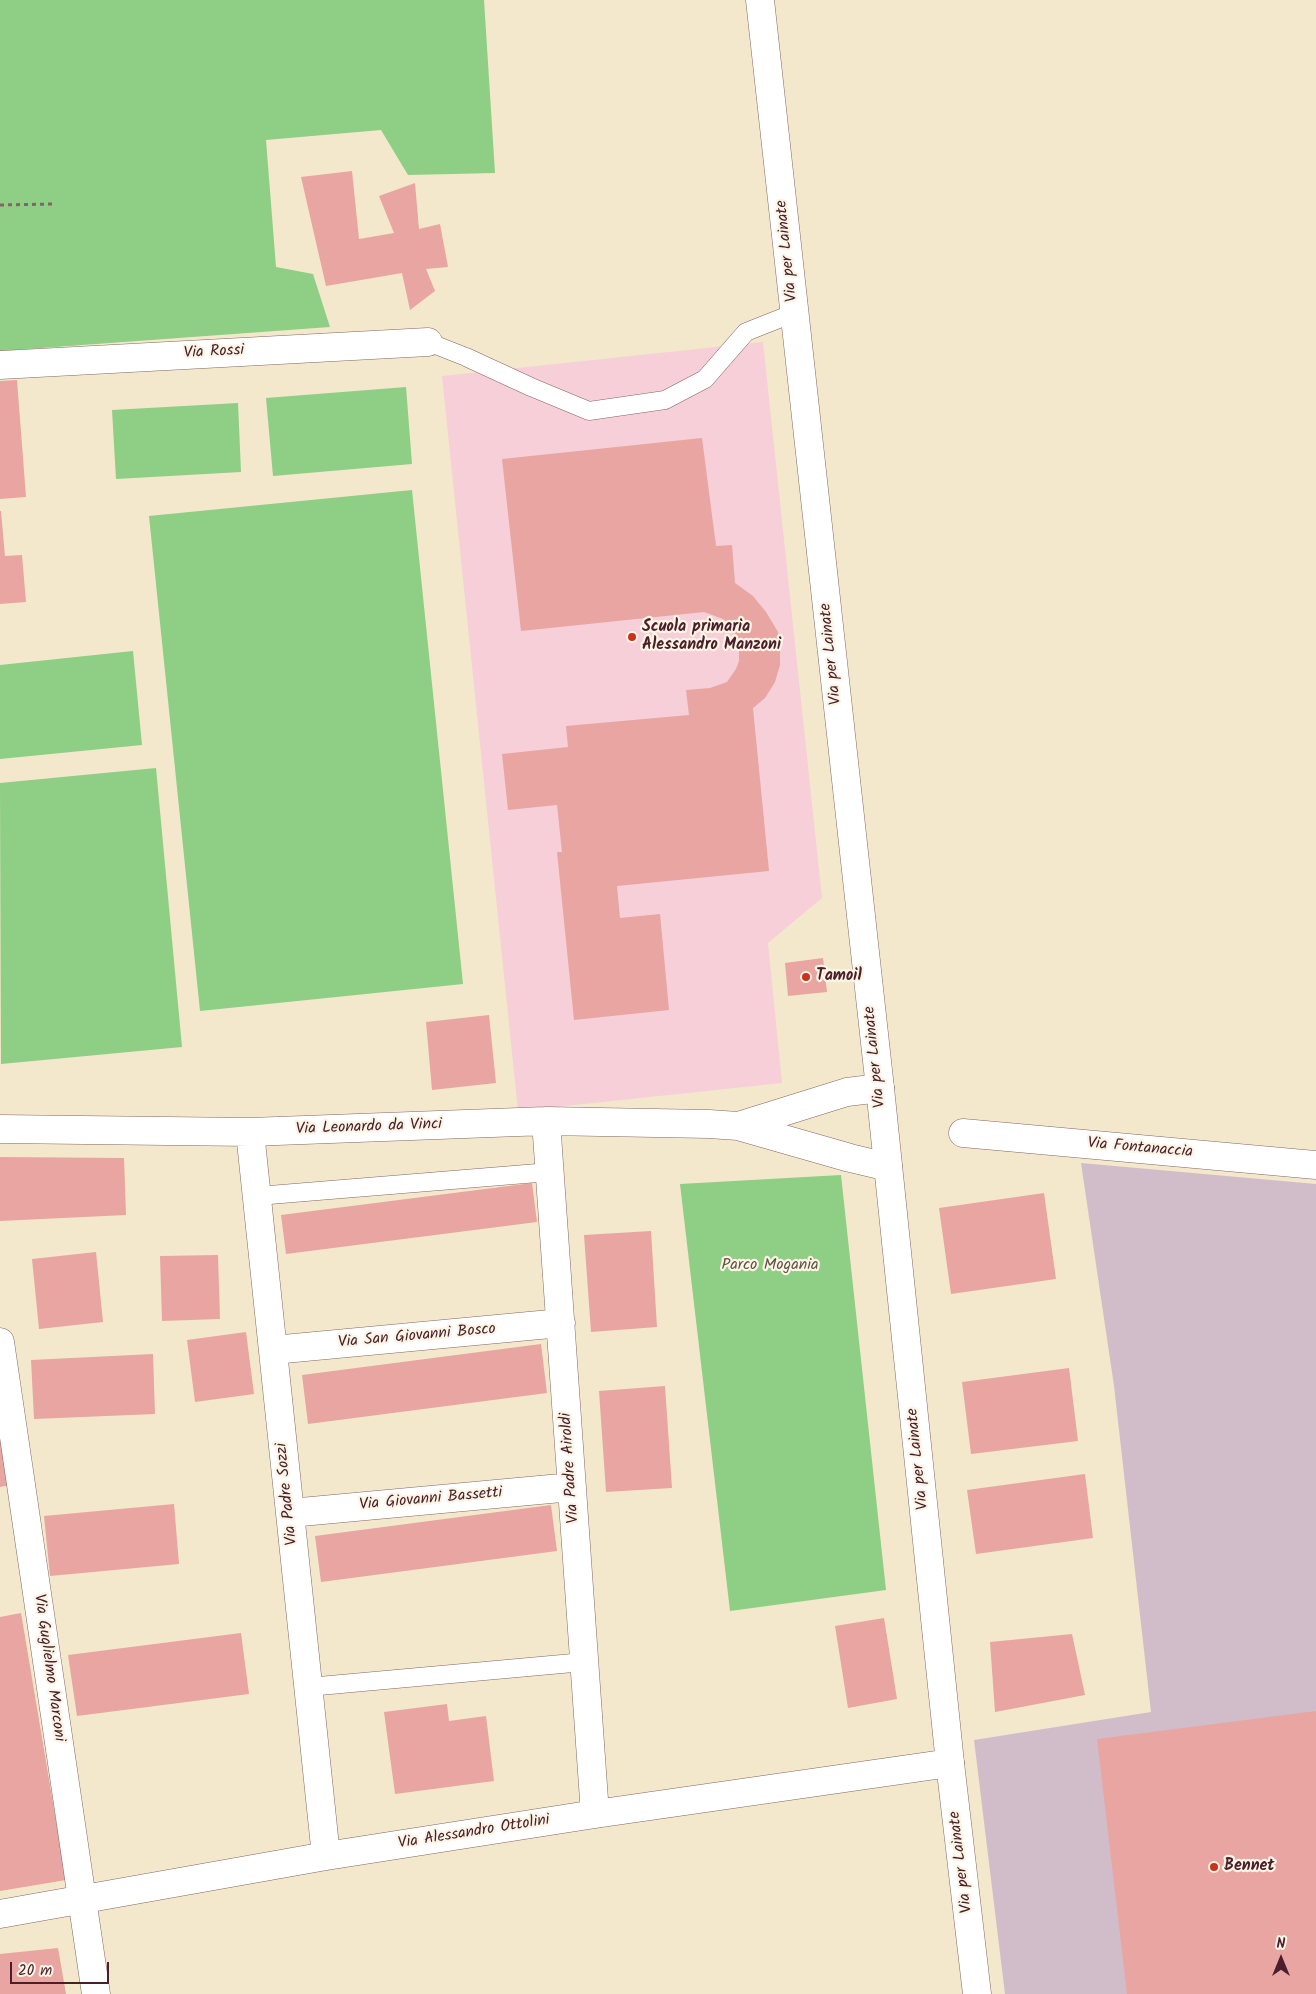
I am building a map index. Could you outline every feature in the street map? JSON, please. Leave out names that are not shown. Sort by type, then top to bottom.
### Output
[{"type":"street","name":"Via per Lainate","points":[[760,0],[880,1088],[950,1763],[977,1994]]},
{"type":"street","name":"Via Rossi","points":[[0,364],[428,342]]},
{"type":"street","points":[[738,1126],[847,1092],[880,1088]]},
{"type":"street","name":"Via Leonardo da Vinci","points":[[0,1129],[250,1132],[546,1121],[738,1126]]},
{"type":"street","name":"Via Padre Airoldi","points":[[546,1121],[595,1814]]},
{"type":"street","points":[[738,1126],[888,1167]]},
{"type":"street","name":"Via Padre Sozzi","points":[[250,1132],[326,1856]]},
{"type":"street","name":"Via Fontanaccia","points":[[963,1133],[1316,1165]]},
{"type":"street","name":"Via San Giovanni Bosco","points":[[273,1350],[561,1323]]},
{"type":"street","name":"Via Guglielmo Marconi","points":[[0,1342],[96,1994]]},
{"type":"street","name":"Via Giovanni Bassetti","points":[[290,1513],[572,1486]]},
{"type":"street","name":"Via Alessandro Ottolini","points":[[0,1914],[326,1856],[595,1814],[950,1763]]},
{"type":"lane","points":[[428,342],[590,411],[666,400],[705,378],[746,332],[794,313]]},
{"type":"lane","points":[[257,1196],[550,1172]]},
{"type":"lane","points":[[308,1687],[584,1662]]},
{"type":"path","points":[[0,205],[52,204]]},
{"type":"shaded area","name":"Scuola primaria Alessandro Manzoni","points":[[763,342],[822,898],[768,943],[782,1083],[518,1111],[442,376]]},
{"type":"shaded area","points":[[1081,1163],[1316,1184],[1316,1994],[1005,1994],[974,1740],[1151,1712],[1114,1386]]},
{"type":"green space","points":[[0,0],[484,0],[495,173],[408,175],[381,130],[266,140],[276,267],[313,274],[330,327],[0,351]]},
{"type":"green space","points":[[406,387],[412,464],[273,476],[266,398]]},
{"type":"green space","points":[[238,403],[241,472],[116,479],[112,410]]},
{"type":"green space","points":[[412,490],[463,984],[200,1011],[149,516]]},
{"type":"green space","points":[[133,651],[142,745],[0,759],[0,665]]},
{"type":"green space","points":[[156,768],[182,1047],[1,1064],[0,783]]},
{"type":"green space","name":"Parco Mogania","points":[[841,1175],[886,1590],[730,1611],[680,1184]]},
{"type":"building","points":[[352,171],[359,239],[394,233],[379,196],[415,183],[419,229],[440,224],[448,267],[426,269],[435,291],[410,310],[402,273],[326,286],[301,177]]},
{"type":"building","points":[[17,380],[26,497],[0,499],[0,381]]},
{"type":"building","points":[[702,438],[716,546],[732,545],[735,583],[753,596],[766,612],[778,632],[780,644],[780,665],[775,682],[765,698],[753,708],[769,871],[617,886],[620,918],[660,914],[669,1010],[574,1020],[557,852],[562,852],[557,805],[508,810],[502,754],[568,747],[566,726],[689,715],[686,690],[710,688],[727,682],[739,661],[739,644],[732,626],[723,619],[704,612],[521,631],[502,459]]},
{"type":"building","points":[[0,511],[5,556],[22,555],[26,602],[0,604]]},
{"type":"building","points":[[823,958],[827,992],[788,996],[785,963]]},
{"type":"building","points":[[489,1015],[496,1083],[432,1090],[426,1022]]},
{"type":"building","points":[[0,1157],[124,1158],[126,1215],[0,1221]]},
{"type":"building","points":[[532,1183],[537,1222],[286,1254],[281,1215]]},
{"type":"building","points":[[1044,1193],[1056,1279],[951,1294],[939,1208]]},
{"type":"building","points":[[651,1231],[657,1327],[591,1332],[584,1235]]},
{"type":"building","points":[[96,1252],[103,1322],[39,1329],[32,1259]]},
{"type":"building","points":[[218,1255],[220,1319],[162,1321],[160,1256]]},
{"type":"building","points":[[246,1332],[254,1394],[195,1402],[187,1340]]},
{"type":"building","points":[[541,1344],[547,1393],[308,1424],[302,1375]]},
{"type":"building","points":[[153,1354],[155,1414],[34,1419],[31,1360]]},
{"type":"building","points":[[1069,1368],[1078,1441],[971,1454],[962,1382]]},
{"type":"building","points":[[665,1386],[672,1488],[606,1492],[599,1391]]},
{"type":"building","points":[[0,1431],[10,1485],[0,1487]]},
{"type":"building","points":[[1085,1474],[1093,1538],[976,1554],[967,1490]]},
{"type":"building","points":[[174,1504],[179,1564],[50,1576],[44,1516]]},
{"type":"building","points":[[551,1505],[557,1551],[321,1582],[315,1536]]},
{"type":"building","points":[[21,1613],[66,1880],[0,1891],[0,1617]]},
{"type":"building","points":[[884,1618],[897,1699],[848,1708],[835,1626]]},
{"type":"building","points":[[241,1633],[249,1694],[77,1716],[68,1655]]},
{"type":"building","points":[[1072,1634],[1085,1695],[995,1712],[990,1642]]},
{"type":"building","points":[[447,1704],[449,1721],[486,1716],[494,1781],[395,1794],[384,1712]]},
{"type":"building","name":"Bennet","points":[[1316,1711],[1316,1994],[1127,1994],[1097,1739]]},
{"type":"building","points":[[58,1948],[66,1994],[0,1994],[0,1954]]},
{"type":"place","name":"Scuola primaria Alessandro Manzoni","points":[[632,637]]},
{"type":"place","name":"Tamoil","points":[[806,977]]},
{"type":"place","name":"Bennet","points":[[1214,1867]]}]
